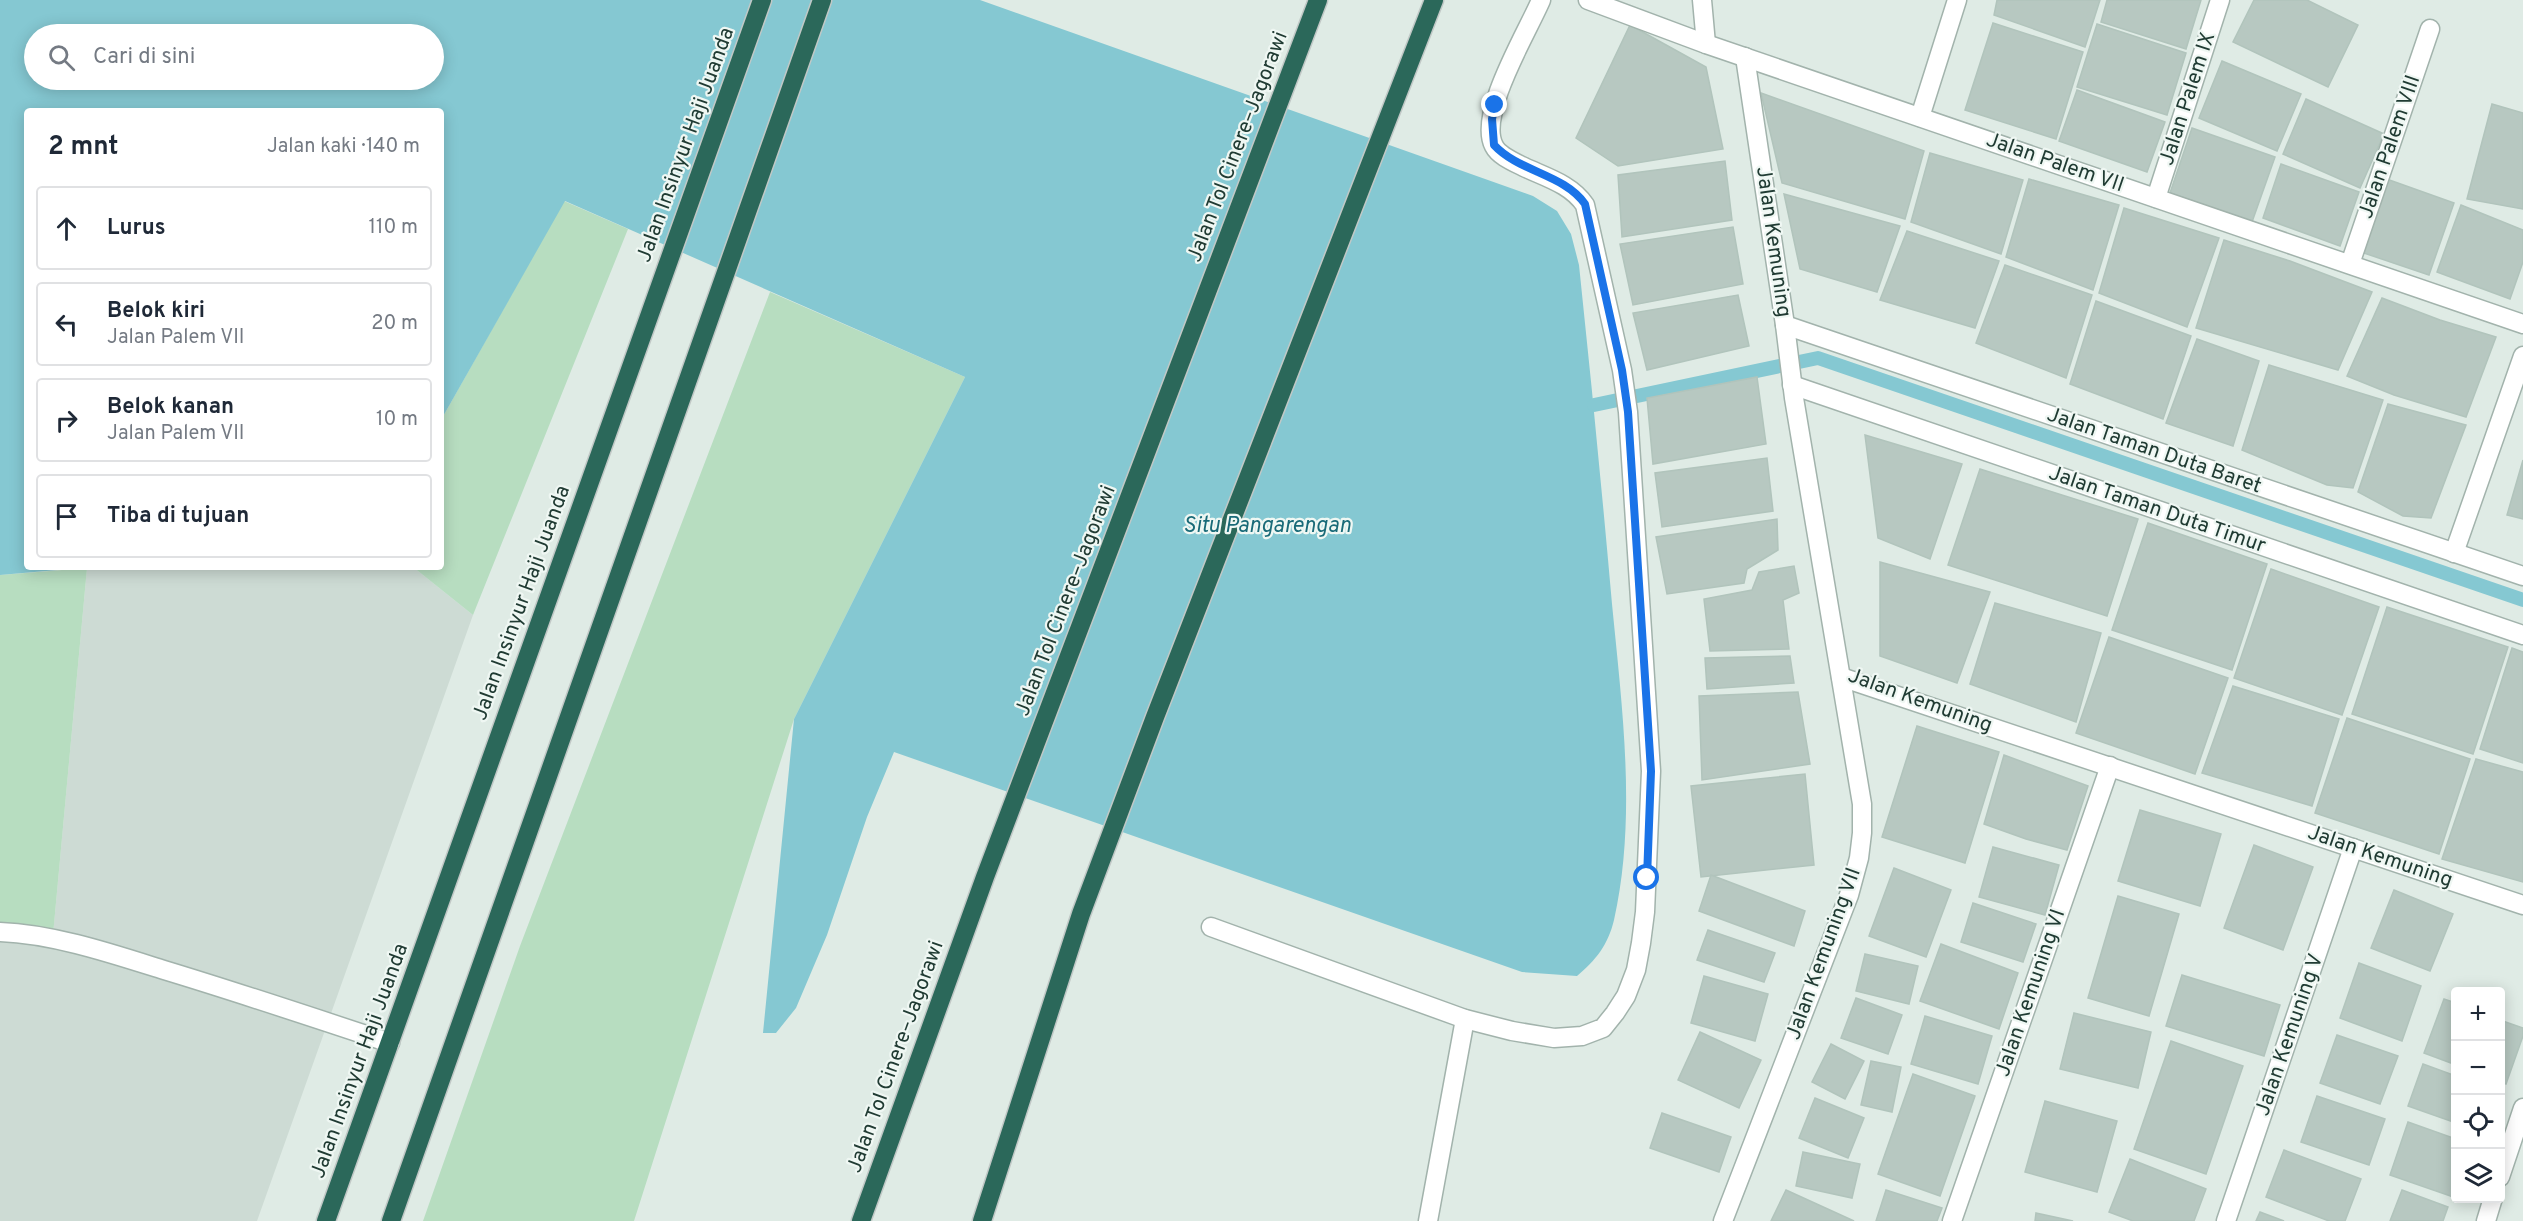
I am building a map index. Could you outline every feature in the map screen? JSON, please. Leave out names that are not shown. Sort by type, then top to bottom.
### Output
[{"type":"highway","name":"Jalan Insinyur Haji Juanda","points":[[326,1221],[762,0]]},
{"type":"highway","points":[[391,1221],[822,0]]},
{"type":"highway","name":"Jalan Tol Cinere–Jagorawi","points":[[861,1221],[985,877],[1318,0]]},
{"type":"highway","points":[[982,1221],[1081,914],[1159,706],[1434,0]]},
{"type":"highway","points":[[852,1221],[885,1151]]},
{"type":"street","points":[[1211,927],[1465,1019],[1512,1031],[1554,1038],[1582,1036],[1603,1028],[1616,1013],[1626,996],[1636,970],[1646,912],[1651,771],[1628,412],[1622,370],[1587,210],[1576,193],[1512,162],[1494,145],[1492,119],[1495,105],[1513,54],[1541,0]]},
{"type":"street","name":"Jalan Palem VII","points":[[1588,0],[1706,44],[2523,324]]},
{"type":"street","points":[[1702,0],[1706,44]]},
{"type":"street","points":[[1920,117],[1957,0]]},
{"type":"street","name":"Jalan Palem IX","points":[[2156,198],[2220,0]]},
{"type":"street","name":"Jalan Palem VIII","points":[[2350,264],[2430,29]]},
{"type":"street","name":"Jalan Kemuning","points":[[1745,57],[1788,345],[1791,379],[1841,677],[2523,905]]},
{"type":"street","name":"Jalan Taman Duta Baret","points":[[1785,325],[2523,576]]},
{"type":"street","points":[[2454,553],[2523,356]]},
{"type":"street","name":"Jalan Taman Duta Timur","points":[[1791,379],[2523,635]]},
{"type":"street","name":"Jalan Kemuning VII","points":[[1723,1221],[1849,895],[1859,858],[1862,804],[1841,677]]},
{"type":"street","name":"Jalan Kemuning VI","points":[[1952,1221],[2110,766]]},
{"type":"street","name":"Jalan Kemuning V","points":[[2226,1221],[2353,848]]},
{"type":"street","points":[[0,932],[101,950],[390,1043]]},
{"type":"street","points":[[1428,1221],[1455,1084],[1465,1019]]},
{"type":"street","points":[[2505,1162],[2523,1108]]},
{"type":"street","points":[[2486,1221],[2491,1203]]},
{"type":"shaded area","points":[[87,570],[417,570],[473,615],[257,1221],[0,1221],[0,934],[53,935]]},
{"type":"green space","points":[[564,201],[628,229],[473,615],[417,570],[444,570],[444,415]]},
{"type":"green space","points":[[770,292],[965,377],[794,719],[634,1221],[423,1221],[520,946]]},
{"type":"green space","points":[[87,570],[53,935],[0,934],[0,575]]},
{"type":"water","name":"Situ Pangarengan","points":[[0,0],[980,0],[1533,196],[1557,211],[1571,234],[1579,265],[1623,722],[1625,842],[1614,920],[1600,951],[1577,976],[1522,972],[894,752],[867,817],[827,935],[796,1008],[776,1033],[763,1033],[794,719],[965,377],[565,201],[444,415],[444,108],[24,108],[24,570],[58,570],[0,575]]},
{"type":"building","points":[[1997,0],[2100,0],[2085,47],[1994,15]]},
{"type":"building","points":[[2107,0],[2201,0],[2186,49],[2101,22]]},
{"type":"building","points":[[2254,0],[2307,0],[2358,25],[2328,87],[2233,42]]},
{"type":"building","points":[[1993,23],[2083,52],[2056,139],[1965,110]]},
{"type":"building","points":[[2097,24],[2186,53],[2167,115],[2077,87]]},
{"type":"building","points":[[1630,25],[1706,67],[1723,149],[1618,166],[1576,138]]},
{"type":"building","points":[[2222,61],[2301,94],[2277,151],[2199,118]]},
{"type":"building","points":[[2077,90],[2165,122],[2147,172],[2059,141]]},
{"type":"building","points":[[1761,93],[1924,151],[1905,219],[1782,183]]},
{"type":"building","points":[[2306,99],[2384,134],[2360,188],[2283,154]]},
{"type":"building","points":[[2492,104],[2523,113],[2523,209],[2467,199]]},
{"type":"building","points":[[2192,128],[2275,157],[2252,222],[2170,193]]},
{"type":"building","points":[[1930,153],[2023,180],[2001,254],[1911,222]]},
{"type":"building","points":[[1725,161],[1732,220],[1622,237],[1618,175]]},
{"type":"building","points":[[2281,164],[2359,192],[2340,246],[2263,218]]},
{"type":"building","points":[[2381,177],[2454,203],[2429,275],[2355,250]]},
{"type":"building","points":[[2029,179],[2119,205],[2093,290],[2006,257]]},
{"type":"building","points":[[1784,194],[1900,226],[1877,292],[1800,269]]},
{"type":"building","points":[[2461,205],[2523,230],[2523,262],[2510,299],[2437,272]]},
{"type":"building","points":[[2124,208],[2219,238],[2187,327],[2099,293]]},
{"type":"building","points":[[1733,227],[1743,284],[1633,305],[1620,244]]},
{"type":"building","points":[[1907,231],[1999,261],[1975,328],[1880,300]]},
{"type":"building","points":[[2224,240],[2290,261],[2372,292],[2338,370],[2196,328]]},
{"type":"building","points":[[2005,265],[2092,295],[2066,378],[1976,343]]},
{"type":"building","points":[[1738,295],[1749,346],[1647,370],[1633,313]]},
{"type":"building","points":[[2382,298],[2440,320],[2496,337],[2466,417],[2394,395],[2347,376]]},
{"type":"building","points":[[2096,301],[2191,336],[2163,419],[2070,384]]},
{"type":"building","points":[[2197,339],[2259,361],[2233,446],[2166,423]]},
{"type":"building","points":[[2269,365],[2383,400],[2353,488],[2327,485],[2242,450]]},
{"type":"building","points":[[1757,377],[1766,444],[1653,464],[1647,398]]},
{"type":"building","points":[[2388,404],[2466,425],[2431,518],[2403,516],[2358,492]]},
{"type":"building","points":[[1865,435],[1962,464],[1930,559],[1878,538]]},
{"type":"building","points":[[1767,458],[1773,511],[1662,527],[1655,473]]},
{"type":"building","points":[[2523,460],[2523,519],[2507,515]]},
{"type":"building","points":[[1980,469],[2138,519],[2107,616],[1948,565]]},
{"type":"building","points":[[1777,519],[1778,550],[1747,569],[1744,583],[1667,594],[1656,537]]},
{"type":"building","points":[[2148,523],[2267,564],[2232,670],[2112,630]]},
{"type":"building","points":[[1880,562],[1990,592],[1957,683],[1880,656]]},
{"type":"building","points":[[1794,566],[1799,593],[1783,600],[1789,649],[1710,651],[1704,599],[1752,590],[1759,572]]},
{"type":"building","points":[[2271,569],[2379,607],[2342,715],[2234,678]]},
{"type":"building","points":[[1995,603],[2101,633],[2076,722],[1970,684]]},
{"type":"building","points":[[2387,607],[2508,647],[2473,754],[2352,714]]},
{"type":"building","points":[[2109,637],[2228,678],[2195,774],[2076,733]]},
{"type":"building","points":[[2512,648],[2523,652],[2523,763],[2480,749]]},
{"type":"building","points":[[1790,656],[1794,683],[1707,689],[1705,658]]},
{"type":"building","points":[[2233,686],[2339,719],[2312,806],[2202,773]]},
{"type":"building","points":[[1798,692],[1810,764],[1702,780],[1699,696]]},
{"type":"building","points":[[2347,718],[2470,759],[2439,854],[2315,813]]},
{"type":"building","points":[[1917,726],[1999,752],[1965,863],[1882,837]]},
{"type":"building","points":[[2004,755],[2088,786],[2067,850],[1984,824]]},
{"type":"building","points":[[2476,759],[2523,772],[2523,882],[2442,859]]},
{"type":"building","points":[[1805,774],[1814,865],[1701,877],[1691,786]]},
{"type":"building","points":[[2140,810],[2221,834],[2200,906],[2118,881]]},
{"type":"building","points":[[2254,845],[2313,867],[2283,950],[2224,928]]},
{"type":"building","points":[[1993,847],[2059,865],[2045,915],[1979,897]]},
{"type":"building","points":[[1894,868],[1951,890],[1926,957],[1869,936]]},
{"type":"building","points":[[1711,875],[1805,911],[1794,946],[1699,911]]},
{"type":"building","points":[[2394,890],[2453,914],[2430,971],[2371,948]]},
{"type":"building","points":[[2118,896],[2179,914],[2149,1016],[2088,998]]},
{"type":"building","points":[[1973,903],[2036,924],[2023,962],[1961,942]]},
{"type":"building","points":[[1708,930],[1775,953],[1764,982],[1697,960]]},
{"type":"building","points":[[1941,944],[2018,973],[1999,1029],[1920,1001]]},
{"type":"building","points":[[1865,954],[1918,966],[1909,1004],[1856,991]]},
{"type":"building","points":[[2359,963],[2421,986],[2402,1041],[2340,1018]]},
{"type":"building","points":[[2182,975],[2280,1005],[2264,1056],[2166,1026]]},
{"type":"building","points":[[1704,976],[1768,994],[1755,1041],[1691,1023]]},
{"type":"building","points":[[1856,998],[1902,1015],[1888,1054],[1841,1038]]},
{"type":"building","points":[[2444,999],[2451,1001],[2451,1063],[2424,1053]]},
{"type":"building","points":[[2074,1013],[2151,1032],[2138,1088],[2060,1069]]},
{"type":"building","points":[[1925,1016],[1992,1036],[1978,1084],[1911,1064]]},
{"type":"building","points":[[2505,1022],[2523,1028],[2523,1036],[2506,1084]]},
{"type":"building","points":[[1700,1032],[1761,1060],[1739,1108],[1678,1080]]},
{"type":"building","points":[[2337,1035],[2398,1056],[2380,1104],[2320,1083]]},
{"type":"building","points":[[2171,1041],[2243,1066],[2206,1174],[2134,1149]]},
{"type":"building","points":[[1831,1044],[1864,1061],[1845,1099],[1812,1082]]},
{"type":"building","points":[[1871,1061],[1901,1067],[1892,1112],[1861,1105]]},
{"type":"building","points":[[2423,1064],[2451,1074],[2451,1121],[2408,1106]]},
{"type":"building","points":[[1913,1074],[1975,1096],[1940,1196],[1878,1174]]},
{"type":"building","points":[[2317,1096],[2385,1119],[2369,1165],[2301,1142]]},
{"type":"building","points":[[1815,1098],[1864,1118],[1848,1158],[1799,1138]]},
{"type":"building","points":[[2045,1101],[2117,1121],[2097,1192],[2025,1172]]},
{"type":"building","points":[[1662,1113],[1731,1137],[1719,1172],[1650,1148]]},
{"type":"building","points":[[2408,1122],[2451,1137],[2451,1196],[2390,1175]]},
{"type":"building","points":[[2284,1150],[2361,1179],[2345,1221],[2329,1221],[2266,1197]]},
{"type":"building","points":[[1803,1152],[1860,1164],[1852,1198],[1796,1186]]},
{"type":"building","points":[[2130,1159],[2206,1189],[2194,1221],[2133,1221],[2109,1212]]},
{"type":"building","points":[[1786,1190],[1854,1221],[1771,1221]]},
{"type":"building","points":[[1886,1190],[1942,1208],[1937,1221],[1876,1221]]},
{"type":"building","points":[[2402,1190],[2448,1207],[2443,1221],[2390,1221]]},
{"type":"building","points":[[2260,1212],[2284,1221],[2256,1221]]},
{"type":"building","points":[[2036,1213],[2073,1221],[2035,1221]]},
{"type":"waterway","points":[[1594,405],[1818,358],[2523,600]]},
{"type":"route","points":[[1495,105],[1492,133],[1494,145],[1501,153],[1512,162],[1571,189],[1585,204],[1622,370],[1628,412],[1651,771],[1647,878]]}]
